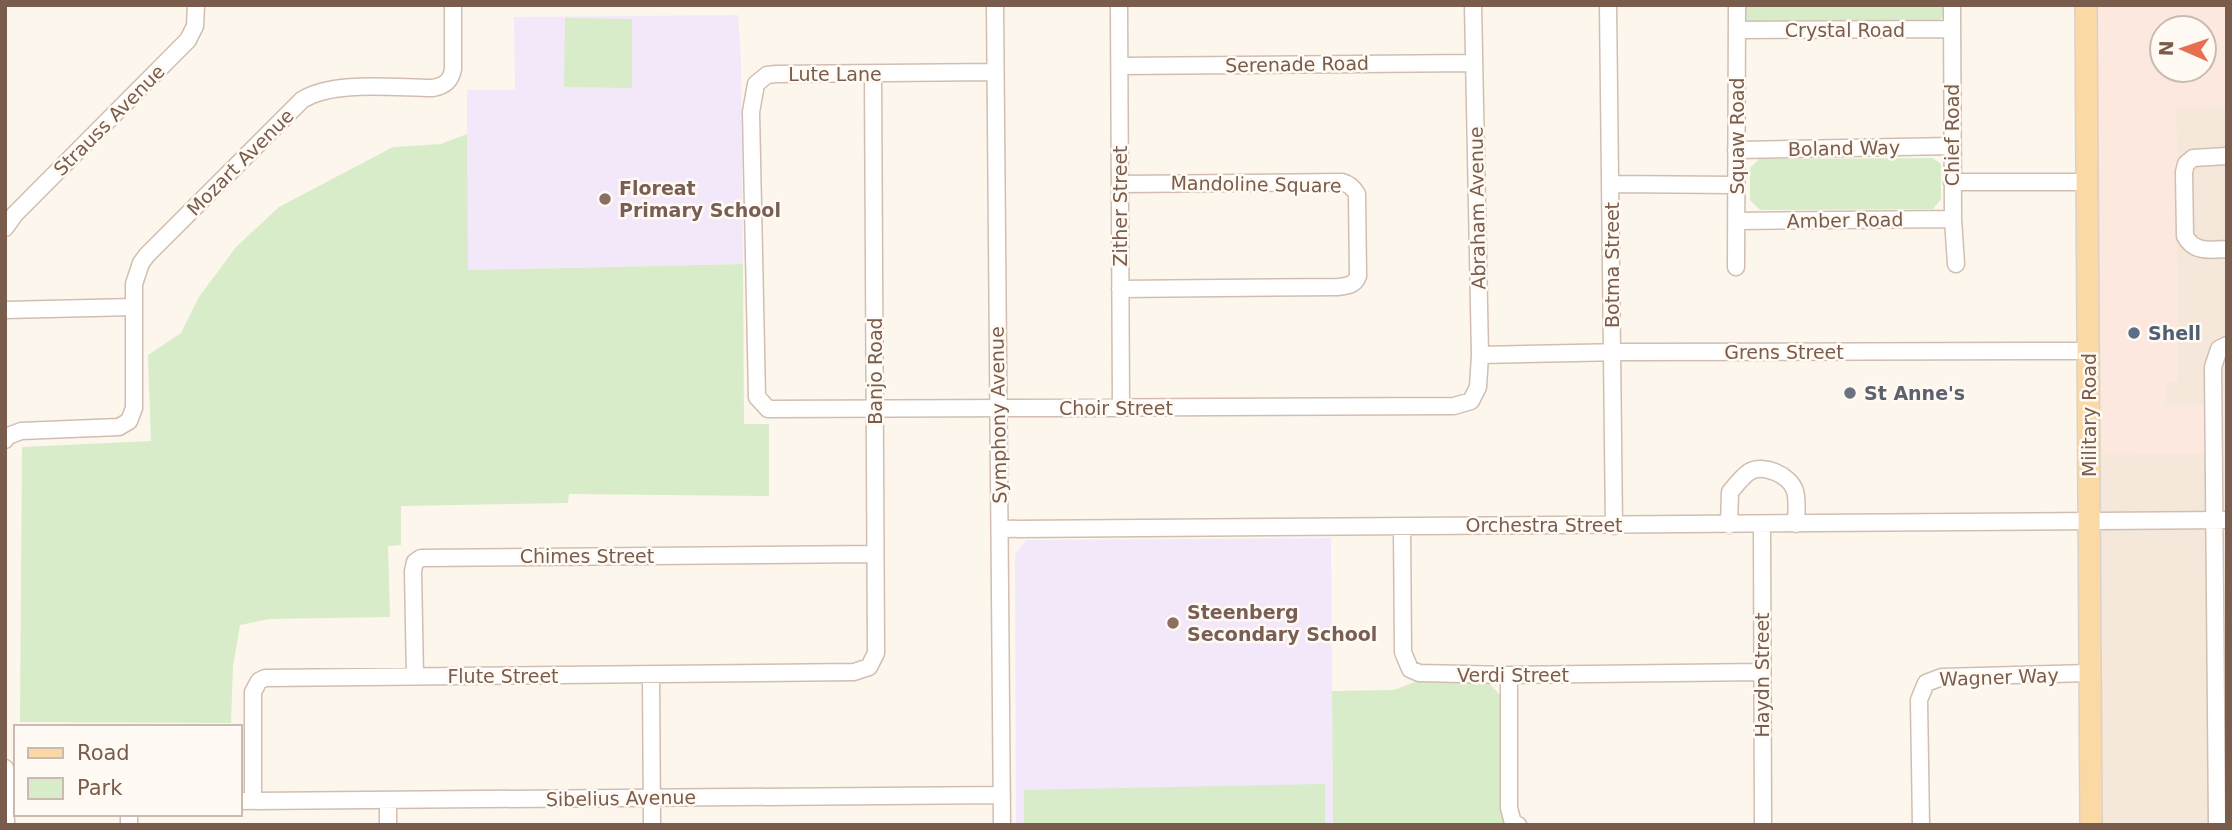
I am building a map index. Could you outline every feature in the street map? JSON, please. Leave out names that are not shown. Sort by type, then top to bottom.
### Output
[{"type":"main road","name":"Military Road","points":[[2086,5],[2091,825]]},
{"type":"street","name":"Strauss Avenue","points":[[5,228],[15,214],[188,40],[195,26],[197,5]]},
{"type":"street","name":"Mozart Avenue","points":[[134,307],[134,284],[141,263],[147,255],[302,100],[312,93],[333,88],[433,88],[446,83],[452,77],[453,69],[453,5]]},
{"type":"street","name":"Symphony Avenue","points":[[995,5],[1002,825]]},
{"type":"street","name":"Zither Street","points":[[1119,5],[1121,408]]},
{"type":"street","name":"Abraham Avenue","points":[[1464,404],[1471,401],[1478,387],[1480,355],[1474,5]]},
{"type":"street","name":"Botma Street","points":[[1608,5],[1614,526]]},
{"type":"street","name":"Squaw Road","points":[[1736,267],[1737,5]]},
{"type":"street","name":"Chief Road","points":[[1952,5],[1952,182],[1956,264]]},
{"type":"street","name":"Crystal Road","points":[[1737,30],[1952,29]]},
{"type":"street","name":"Serenade Road","points":[[1120,66],[1474,63]]},
{"type":"street","name":"Lute Lane","points":[[768,409],[757,397],[751,112],[755,84],[767,75],[776,74],[995,72]]},
{"type":"street","name":"Banjo Road","points":[[869,667],[876,653],[873,74]]},
{"type":"street","name":"Boland Way","points":[[1736,150],[1952,146]]},
{"type":"street","points":[[2227,156],[2193,158],[2186,164],[2184,172],[2185,236],[2188,242],[2203,250],[2227,249]]},
{"type":"street","points":[[1952,182],[2087,182]]},
{"type":"street","name":"Mandoline Square","points":[[1120,184],[1348,184],[1357,194],[1358,276],[1350,285],[1338,287],[1120,289]]},
{"type":"street","points":[[1612,184],[1735,185]]},
{"type":"street","name":"Amber Road","points":[[1737,221],[1953,219]]},
{"type":"street","points":[[5,310],[134,307],[134,408],[129,421],[119,427],[21,431],[5,440]]},
{"type":"street","points":[[2217,825],[2222,796],[2220,520],[2213,367],[2219,349],[2227,345]]},
{"type":"street","name":"Grens Street","points":[[1480,355],[1612,352],[2088,351]]},
{"type":"street","name":"Choir Street","points":[[768,409],[1464,404]]},
{"type":"street","points":[[1729,525],[1730,492],[1748,473],[1755,470],[1775,471],[1792,486],[1795,494],[1796,524]]},
{"type":"street","name":"Orchestra Street","points":[[1000,529],[2220,520]]},
{"type":"street","name":"Haydn Street","points":[[1762,525],[1763,825]]},
{"type":"street","name":"Verdi Street","points":[[1402,526],[1403,652],[1409,669],[1430,675],[1761,672]]},
{"type":"street","name":"Chimes Street","points":[[415,676],[413,571],[415,562],[421,558],[874,554]]},
{"type":"street","name":"Flute Street","points":[[247,801],[253,692],[259,681],[273,677],[855,672],[869,667]]},
{"type":"street","name":"Wagner Way","points":[[1921,825],[1919,700],[1926,682],[1942,677],[2090,673]]},
{"type":"street","points":[[651,675],[652,825]]},
{"type":"street","points":[[1509,675],[1509,808],[1513,823],[1518,825]]},
{"type":"street","points":[[5,768],[6,825]]},
{"type":"street","name":"Sibelius Avenue","points":[[247,801],[1002,795]]},
{"type":"street","points":[[388,800],[388,825]]},
{"type":"shaded area","points":[[2086,5],[2227,5],[2227,108],[2176,109],[2178,381],[2166,382],[2166,405],[2209,405],[2209,454],[2089,455]]},
{"type":"shaded area","name":"Floreat Primary School","points":[[738,15],[743,264],[467,270],[467,90],[515,90],[514,17]]},
{"type":"shaded area","points":[[2176,108],[2227,108],[2227,825],[2091,825],[2089,455],[2166,405],[2166,381],[2178,381]]},
{"type":"shaded area","name":"Steenberg Secondary School","points":[[1331,538],[1333,825],[1016,825],[1015,554],[1026,540]]},
{"type":"green space","points":[[1740,5],[1945,5],[1942,17],[1932,24],[1745,22]]},
{"type":"green space","points":[[565,18],[632,19],[632,88],[564,87]]},
{"type":"green space","points":[[467,134],[468,270],[743,264],[744,424],[769,424],[769,496],[569,494],[568,503],[401,506],[401,545],[388,546],[390,617],[269,619],[240,625],[233,666],[231,723],[20,722],[22,447],[151,441],[148,355],[181,333],[199,297],[236,247],[279,207],[393,147],[441,144]]},
{"type":"green space","points":[[1933,158],[1941,164],[1941,199],[1933,209],[1760,210],[1750,200],[1750,168],[1759,159]]},
{"type":"green space","points":[[1420,680],[1486,680],[1501,696],[1502,815],[1507,825],[1333,825],[1332,691],[1394,690]]},
{"type":"green space","points":[[1325,784],[1325,825],[1024,825],[1024,790]]},
{"type":"place","name":"Floreat Primary School","points":[[605,199]]},
{"type":"place","name":"Shell","points":[[2134,333]]},
{"type":"place","name":"St Anne's","points":[[1850,393]]},
{"type":"place","name":"Steenberg Secondary School","points":[[1173,623]]}]
